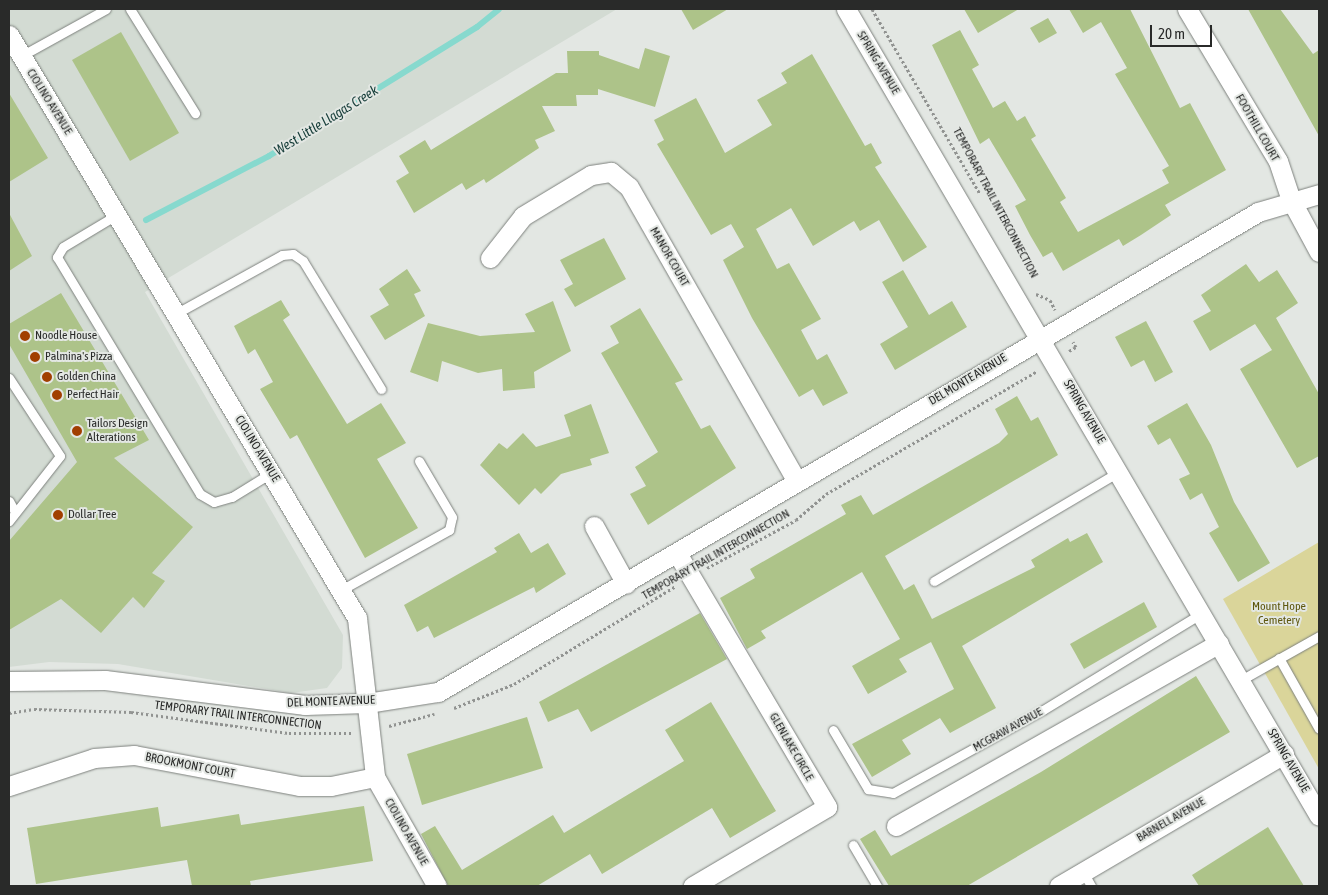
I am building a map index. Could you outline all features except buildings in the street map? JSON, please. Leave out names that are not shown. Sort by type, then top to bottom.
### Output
[{"type":"street","name":"SPRING AVENUE","points":[[846,9],[1202,613],[1319,816]]},
{"type":"street","name":"FOOTHILL COURT","points":[[1187,9],[1278,161],[1291,200],[1319,252]]},
{"type":"street","name":"CIOLINO AVENUE","points":[[9,36],[118,214],[341,590],[362,636],[375,777],[437,886]]},
{"type":"street","name":"MANOR COURT","points":[[490,258],[522,216],[591,175],[612,172],[629,188],[797,481]]},
{"type":"street","name":"DEL MONTE AVENUE","points":[[9,681],[105,680],[250,701],[367,703],[438,692],[626,584],[1040,337],[1258,212],[1291,200],[1319,194]]},
{"type":"street","points":[[594,526],[626,584]]},
{"type":"street","name":"GLENLAKE CIRCLE","points":[[677,553],[826,807],[693,886]]},
{"type":"street","points":[[896,826],[1219,643]]},
{"type":"street","name":"BARNELL AVENUE","points":[[1059,886],[1087,879],[1284,754]]},
{"type":"street","name":"BROOKMONT COURT","points":[[9,786],[94,758],[134,755],[299,786],[331,786],[375,777]]},
{"type":"lane","points":[[21,56],[106,9]]},
{"type":"lane","points":[[130,9],[195,113]]},
{"type":"lane","points":[[118,214],[63,247],[57,258],[200,494],[214,502],[232,497],[271,473]]},
{"type":"lane","points":[[177,313],[282,255],[293,254],[303,261],[381,389]]},
{"type":"lane","points":[[9,378],[60,456],[9,521]]},
{"type":"lane","points":[[341,590],[449,530],[452,517],[419,460]]},
{"type":"lane","points":[[934,581],[1119,472]]},
{"type":"lane","points":[[9,501],[15,512]]},
{"type":"lane","name":"MCGRAW AVENUE","points":[[833,730],[868,789],[893,793],[1043,710],[1202,613]]},
{"type":"lane","points":[[1240,680],[1319,636]]},
{"type":"lane","points":[[1279,658],[1319,728]]},
{"type":"lane","points":[[853,845],[877,886]]},
{"type":"path","name":"TEMPORARY TRAIL INTERCONNECTION","points":[[872,9],[982,198]]},
{"type":"path","name":"TEMPORARY TRAIL INTERCONNECTION","points":[[450,709],[514,684],[691,577],[796,520],[826,494],[1076,347],[1050,300],[1033,292]]},
{"type":"path","name":"TEMPORARY TRAIL INTERCONNECTION","points":[[9,713],[34,709],[131,712],[333,736],[370,730],[441,712]]},
{"type":"shaded area","points":[[9,9],[617,9],[145,292],[343,635],[342,668],[327,688],[291,693],[118,664],[49,662],[9,667]]},
{"type":"green space","name":"Mount Hope Cemetery","points":[[1319,542],[1319,769],[1223,599]]},
{"type":"waterway","name":"West Little Llagas Creek","points":[[146,220],[269,156],[477,27],[499,9]]},
{"type":"place","name":"Noodle House","points":[[25,336]]},
{"type":"place","name":"Palmina's Pizza","points":[[35,357]]},
{"type":"place","name":"Golden China","points":[[47,377]]},
{"type":"place","name":"Perfect Hair","points":[[57,395]]},
{"type":"place","name":"Tailors Design Alterations","points":[[77,431]]},
{"type":"place","name":"Dollar Tree","points":[[58,515]]}]
